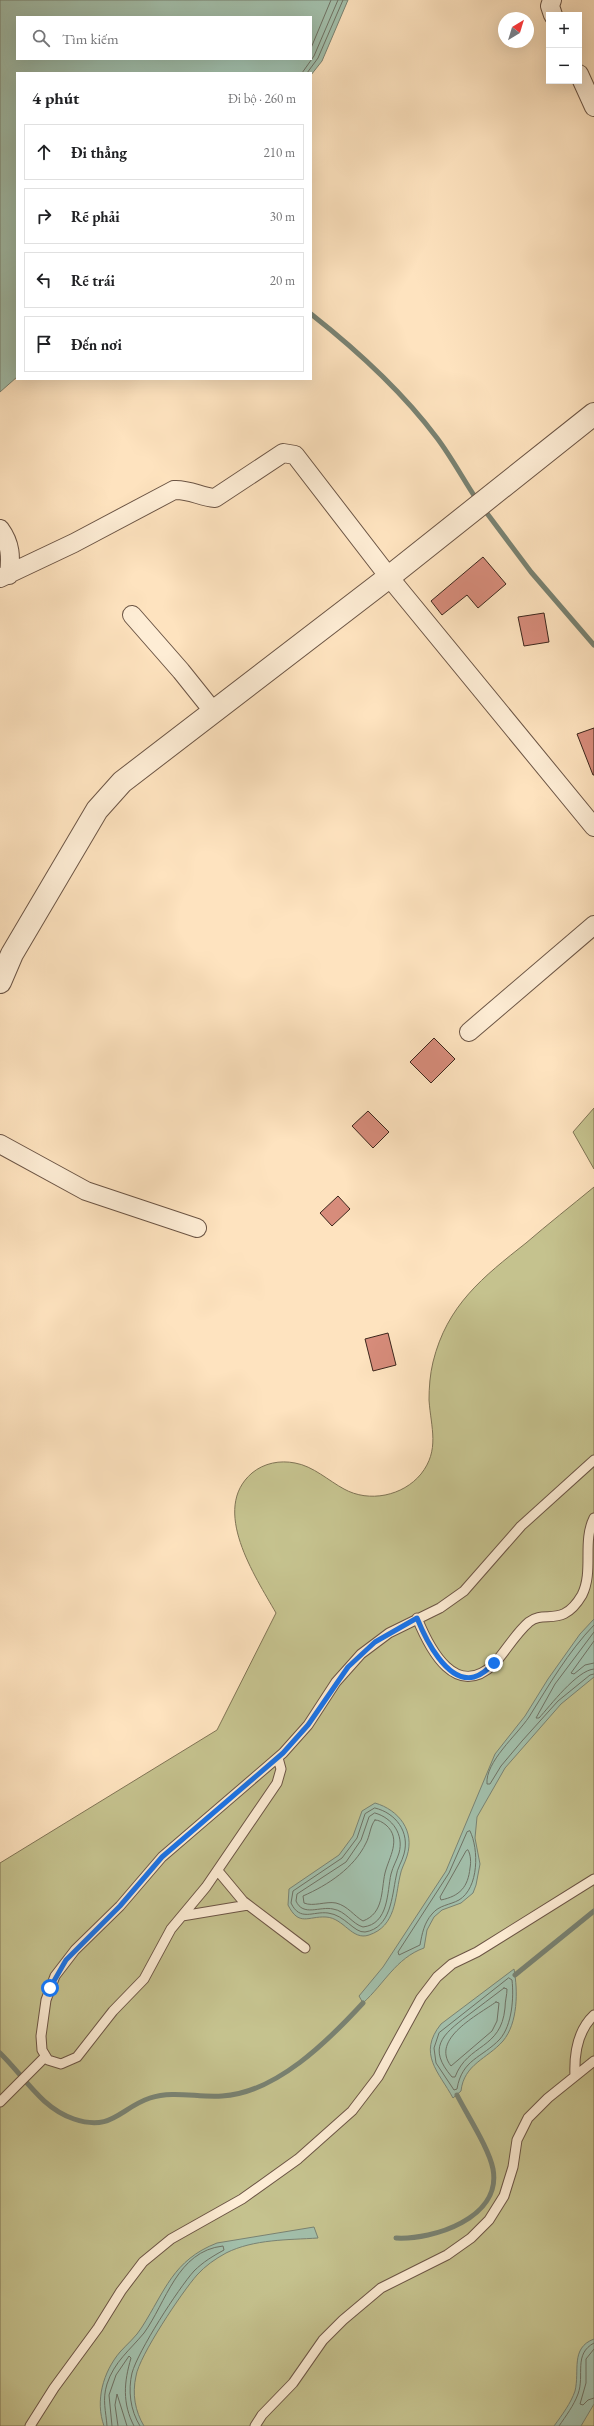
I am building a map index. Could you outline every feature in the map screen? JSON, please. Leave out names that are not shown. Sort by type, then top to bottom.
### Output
[{"type":"street","points":[[552,0],[550,6],[552,12]]},
{"type":"street","points":[[582,81],[594,107]]},
{"type":"street","points":[[0,982],[12,954],[102,802],[122,782],[389,577],[594,414]]},
{"type":"street","points":[[4,576],[74,543],[174,490],[184,490],[205,497],[215,498],[283,453],[295,455],[389,577],[594,827]]},
{"type":"street","points":[[0,529],[9,543],[11,557],[4,576]]},
{"type":"street","points":[[132,615],[181,671],[213,711]]},
{"type":"street","points":[[469,1032],[594,925]]},
{"type":"street","points":[[0,1144],[86,1192],[197,1228]]},
{"type":"lane","points":[[278,1758],[281,1769],[277,1784],[218,1871],[182,1916],[162,1945],[150,1971],[113,2011],[77,2057],[61,2064],[54,2063],[45,2057],[42,2050],[43,2013],[50,1988],[66,1960],[120,1906],[162,1857],[278,1758],[308,1725],[336,1682],[352,1663],[389,1633],[440,1608],[464,1591],[521,1526],[594,1460]]},
{"type":"lane","points":[[417,1618],[428,1642],[451,1670],[459,1676],[466,1678],[480,1675],[494,1663],[530,1621],[541,1618],[554,1618],[562,1615],[576,1603],[586,1583],[588,1534],[594,1518]]},
{"type":"lane","points":[[218,1871],[230,1888],[248,1905],[305,1948]]},
{"type":"lane","points":[[30,2426],[54,2388],[98,2328],[121,2291],[144,2262],[171,2240],[242,2199],[298,2158],[352,2111],[378,2077],[421,1998],[437,1977],[452,1964],[477,1952],[594,1879]]},
{"type":"lane","points":[[182,1916],[248,1905]]},
{"type":"lane","points":[[575,2076],[575,2057],[579,2039],[585,2025],[594,2015]]},
{"type":"lane","points":[[0,2102],[45,2057]]},
{"type":"lane","points":[[255,2426],[262,2415],[293,2383],[323,2340],[343,2320],[387,2284],[447,2255],[471,2238],[489,2220],[504,2196],[509,2183],[514,2151],[522,2128],[536,2109],[594,2061]]},
{"type":"shaded area","points":[[594,1108],[594,1169],[573,1132]]},
{"type":"shaded area","points":[[594,1187],[594,2426],[0,2426],[0,1863],[217,1730],[276,1613],[257,1581],[240,1543],[236,1523],[235,1505],[240,1488],[252,1473],[262,1467],[278,1462],[295,1463],[308,1467],[344,1489],[364,1496],[385,1495],[405,1488],[414,1482],[427,1465],[431,1456],[433,1438],[429,1400],[430,1376],[439,1342],[447,1324],[457,1308],[481,1281]]},
{"type":"water","points":[[0,0],[348,0],[322,61],[312,74],[312,72],[16,72],[16,378],[0,392]]},
{"type":"water","points":[[594,1619],[594,1677],[561,1704],[505,1768],[477,1817],[475,1838],[480,1864],[473,1893],[461,1903],[442,1910],[434,1917],[427,1930],[424,1948],[414,1952],[398,1965],[363,2003],[359,1996],[383,1967],[446,1871],[495,1754],[525,1716],[548,1679],[580,1634]]},
{"type":"water","points":[[375,1803],[384,1806],[398,1816],[407,1830],[409,1838],[407,1856],[401,1873],[393,1910],[385,1925],[378,1931],[363,1936],[358,1935],[332,1918],[320,1917],[304,1919],[296,1916],[288,1905],[289,1889],[339,1855],[353,1836],[362,1811]]},
{"type":"water","points":[[514,1969],[516,2006],[512,2025],[508,2034],[497,2047],[471,2068],[463,2082],[461,2091],[453,2098],[433,2062],[431,2045],[434,2035],[441,2024]]},
{"type":"water","points":[[314,2227],[318,2238],[271,2241],[248,2245],[226,2253],[203,2269],[190,2283],[172,2309],[145,2354],[139,2367],[136,2376],[134,2396],[138,2414],[144,2426],[104,2426],[100,2407],[102,2387],[109,2368],[120,2352],[140,2331],[164,2289],[180,2268],[190,2258],[217,2243]]},
{"type":"water","points":[[594,2339],[594,2404],[581,2426],[554,2426],[569,2404],[575,2391],[577,2361],[579,2354],[586,2343]]},
{"type":"building","points":[[483,557],[506,584],[478,608],[467,595],[442,615],[431,601]]},
{"type":"building","points":[[544,613],[549,642],[524,646],[518,617]]},
{"type":"building","points":[[594,728],[594,775],[593,775],[577,734]]},
{"type":"building","points":[[434,1038],[455,1059],[431,1083],[410,1062]]},
{"type":"building","points":[[368,1111],[389,1132],[373,1148],[352,1126]]},
{"type":"building","points":[[338,1196],[350,1209],[332,1226],[320,1213]]},
{"type":"building","points":[[388,1333],[396,1365],[373,1371],[365,1339]]},
{"type":"waterway","points":[[312,315],[345,342],[394,387],[423,420],[453,461],[477,500]]},
{"type":"waterway","points":[[483,508],[531,572],[594,645]]},
{"type":"waterway","points":[[515,1975],[594,1911]]},
{"type":"waterway","points":[[0,2053],[42,2099],[52,2107],[62,2114],[74,2119],[98,2123],[107,2121],[150,2098],[177,2094],[222,2096],[242,2093],[262,2086],[300,2063],[334,2033],[363,2003]]},
{"type":"waterway","points":[[396,2238],[411,2238],[445,2230],[462,2223],[476,2213],[487,2201],[493,2186],[493,2169],[491,2161],[457,2095]]},
{"type":"route","points":[[50,1988],[55,1976],[66,1960],[120,1906],[162,1857],[254,1781],[283,1753],[308,1725],[327,1695],[348,1667],[375,1642],[402,1625],[417,1618],[435,1653],[443,1663],[459,1676],[473,1678],[486,1671],[494,1663]]}]
